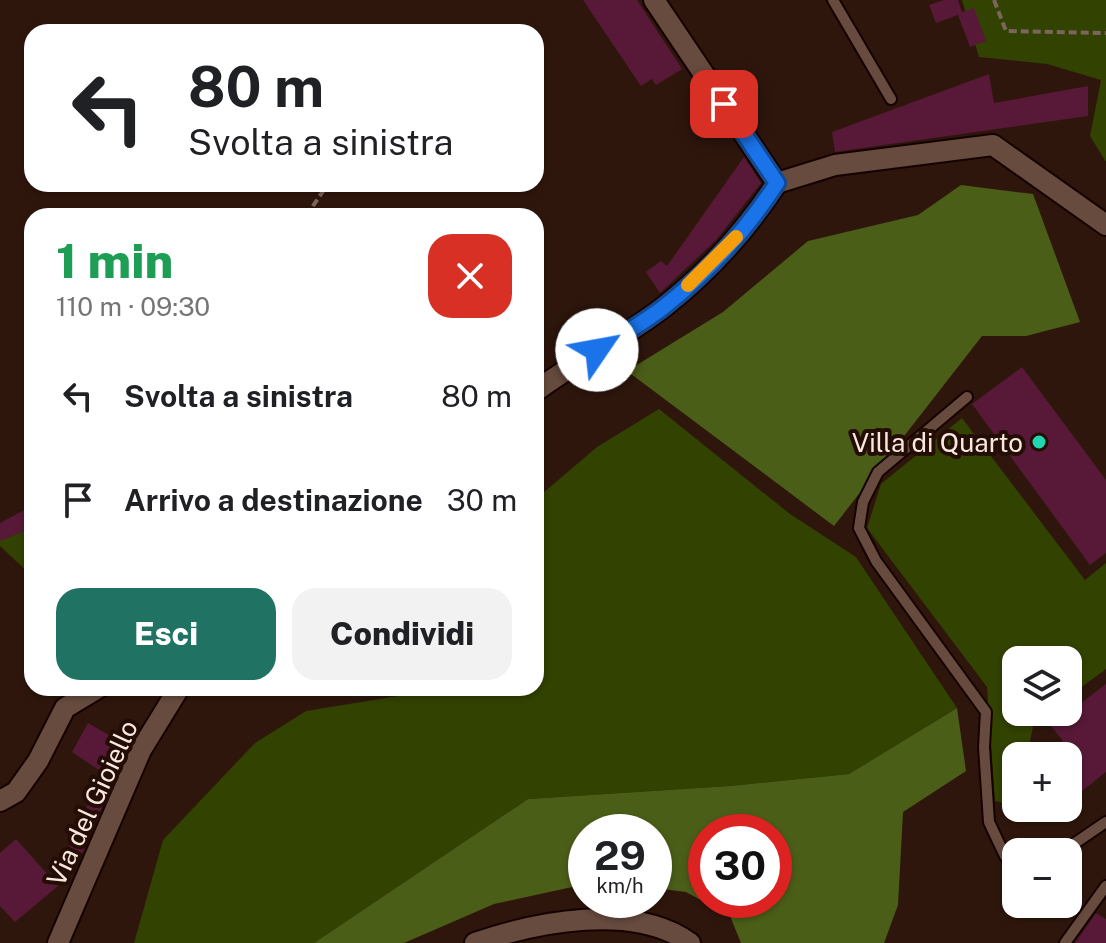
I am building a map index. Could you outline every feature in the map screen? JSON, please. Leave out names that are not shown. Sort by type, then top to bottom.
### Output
[{"type":"street","points":[[654,0],[777,183]]},
{"type":"street","points":[[544,386],[664,307],[712,264],[758,212],[777,183],[835,165],[993,145],[1106,225]]},
{"type":"street","points":[[0,801],[16,792],[38,761],[65,708],[85,696]]},
{"type":"street","name":"Via del Gioiello","points":[[58,943],[141,750],[174,696]]},
{"type":"street","points":[[475,943],[511,931],[596,918],[654,926],[690,943]]},
{"type":"lane","points":[[833,0],[891,99]]},
{"type":"lane","points":[[967,397],[878,472],[863,502],[859,528],[876,561],[986,712],[984,747],[989,822],[1002,850]]},
{"type":"lane","points":[[1082,838],[1106,822]]},
{"type":"lane","points":[[1065,943],[1106,886]]},
{"type":"path","points":[[994,0],[1006,31],[1106,33]]},
{"type":"green space","points":[[962,0],[1106,0],[1106,162],[1090,136],[1101,80],[1047,64],[979,57]]},
{"type":"green space","points":[[961,185],[1033,194],[1080,322],[1026,336],[982,336],[834,526],[627,371],[723,312],[808,241],[918,215]]},
{"type":"green space","points":[[659,409],[790,514],[856,557],[957,708],[849,774],[730,786],[528,799],[314,943],[134,943],[163,840],[255,743],[306,711],[398,696],[544,696],[544,492],[597,447]]},
{"type":"green space","points":[[962,418],[1085,580],[1106,563],[1106,669],[1082,687],[1082,646],[1002,646],[1002,726],[1033,726],[1030,742],[1002,742],[1002,803],[995,801],[987,687],[867,528],[881,484]]},
{"type":"green space","points":[[24,510],[24,568],[0,546],[0,524]]},
{"type":"green space","points":[[957,708],[966,771],[903,812],[898,905],[884,943],[741,943],[731,918],[792,918],[792,814],[688,814],[688,893],[672,890],[672,814],[568,814],[568,888],[494,904],[404,943],[314,943],[528,799],[730,786],[849,774]]},
{"type":"building","points":[[583,0],[637,0],[682,69],[656,85],[652,79],[641,86]]},
{"type":"building","points":[[958,0],[962,12],[974,8],[986,41],[970,47],[958,15],[936,23],[929,5]]},
{"type":"building","points":[[989,74],[994,103],[1088,86],[1088,116],[835,152],[832,132]]},
{"type":"building","points":[[744,157],[761,183],[716,240],[660,293],[646,272],[661,261],[667,266]]},
{"type":"building","name":"Villa di Quarto","points":[[1022,367],[1106,480],[1106,553],[1090,565],[972,404]]},
{"type":"building","points":[[24,510],[24,531],[0,541],[0,523]]},
{"type":"building","points":[[1106,684],[1106,772],[1082,791],[1082,742],[1061,742],[1051,726],[1082,726],[1082,702]]},
{"type":"building","points":[[88,723],[119,741],[114,752],[123,758],[79,861],[66,855],[102,772],[72,752]]},
{"type":"building","points":[[16,839],[58,886],[15,922],[0,906],[0,853]]},
{"type":"building","points":[[1096,913],[1106,919],[1106,943],[1075,943]]},
{"type":"slow traffic","points":[[688,285],[736,237]]},
{"type":"place","name":"Villa di Quarto","points":[[1039,442]]},
{"type":"route","points":[[597,350],[664,307],[712,264],[758,212],[777,183],[724,104]]}]
